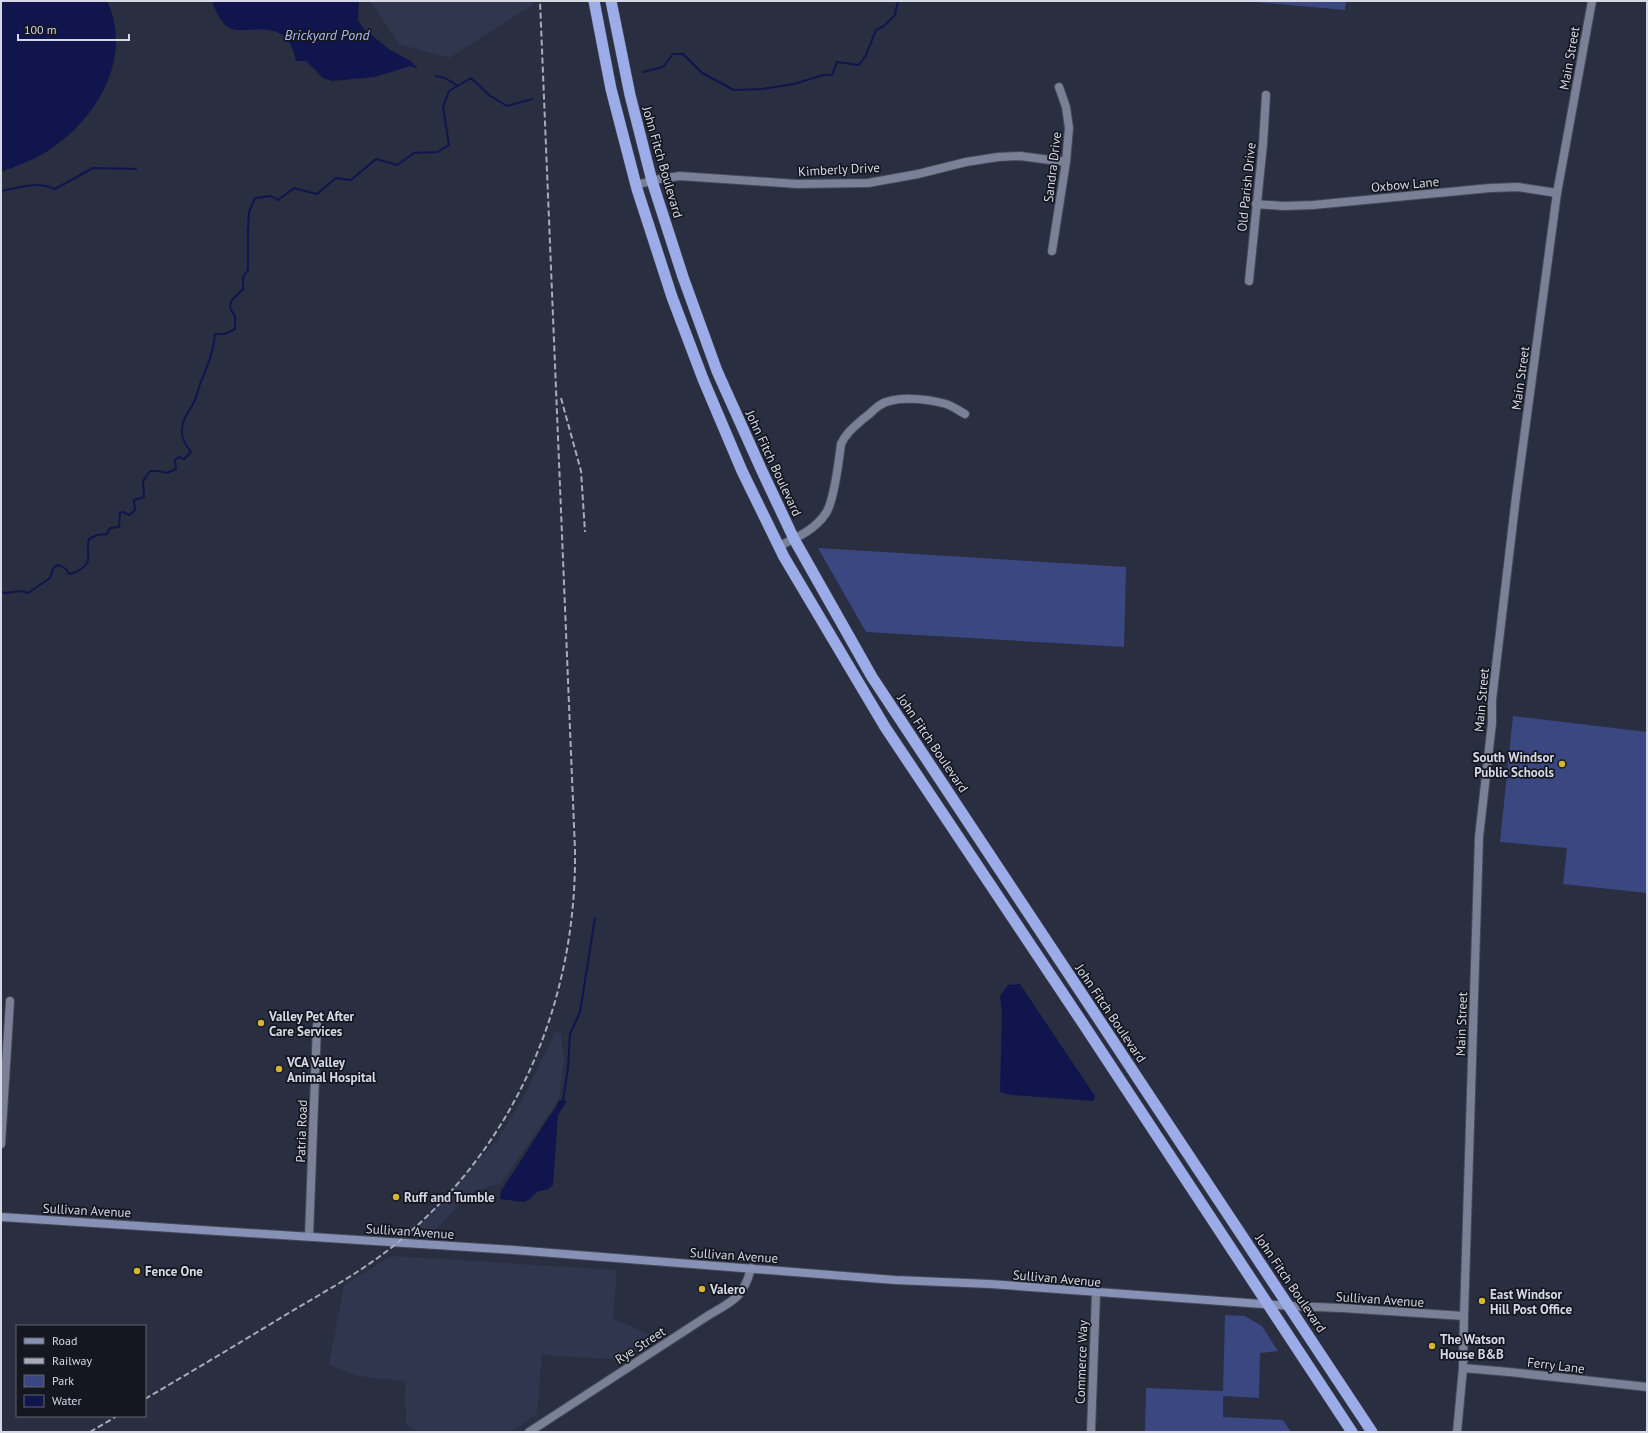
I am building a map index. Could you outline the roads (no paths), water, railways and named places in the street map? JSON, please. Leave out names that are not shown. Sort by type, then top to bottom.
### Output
[{"type":"highway","points":[[594,1],[611,89],[636,186],[667,283],[705,383],[742,471],[778,546],[834,644],[884,727],[1270,1306],[1352,1432]]},
{"type":"highway","name":"John Fitch Boulevard","points":[[611,1],[630,95],[652,181],[683,277],[720,377],[794,539],[872,677],[1290,1306],[1372,1432]]},
{"type":"highway","points":[[667,283],[683,277]]},
{"type":"highway","points":[[705,383],[720,377]]},
{"type":"highway","points":[[952,828],[966,819]]},
{"type":"main road","name":"Sullivan Avenue","points":[[1,1217],[309,1236],[1270,1306],[1290,1306]]},
{"type":"street","name":"Main Street","points":[[1457,1432],[1463,1368],[1479,834],[1492,723],[1492,700],[1514,517],[1557,193],[1592,1]]},
{"type":"street","name":"Sandra Drive","points":[[1052,251],[1066,162],[1069,128],[1066,107],[1059,87]]},
{"type":"street","name":"Old Parish Drive","points":[[1249,281],[1266,95]]},
{"type":"street","name":"Kimberly Drive","points":[[636,186],[668,177],[684,176],[797,184],[868,183],[918,174],[966,162],[998,157],[1020,156],[1066,162]]},
{"type":"street","name":"Oxbow Lane","points":[[1256,204],[1283,206],[1313,204],[1490,188],[1518,187],[1557,193]]},
{"type":"street","points":[[778,546],[794,539],[817,524],[827,512],[832,497],[841,444],[844,437],[851,429],[880,405],[889,401],[901,399],[917,400],[947,404],[965,414]]},
{"type":"street","points":[[1,1144],[10,1001]]},
{"type":"street","name":"Patria Road","points":[[309,1236],[317,1026]]},
{"type":"street","name":"Rye Street","points":[[529,1432],[732,1301],[742,1293],[748,1283],[751,1268]]},
{"type":"street","name":"Commerce Way","points":[[1091,1432],[1096,1293]]},
{"type":"street","name":"Sullivan Avenue","points":[[1290,1306],[1464,1316]]},
{"type":"street","name":"Ferry Lane","points":[[1463,1368],[1647,1388]]},
{"type":"water","points":[[1,1],[107,1],[114,24],[116,46],[112,68],[104,89],[92,109],[77,127],[60,142],[41,155],[1,172]]},
{"type":"water","name":"Brickyard Pond","points":[[212,1],[359,1],[358,20],[364,29],[390,50],[414,64],[374,77],[332,81],[323,78],[306,61],[296,61],[290,43],[280,33],[265,30],[237,30],[225,25],[216,12]]},
{"type":"water","points":[[1020,984],[1095,1096],[1094,1101],[1011,1095],[1000,1092],[1002,1014],[1000,996],[1008,985]]},
{"type":"water","points":[[559,1100],[567,1101],[558,1115],[553,1185],[548,1189],[537,1192],[529,1200],[523,1202],[500,1199],[501,1191],[555,1109]]},
{"type":"waterway","points":[[643,72],[663,67],[673,54],[683,54],[702,73],[734,90],[762,89],[794,84],[823,75],[832,75],[837,62],[859,65],[866,55],[876,30],[884,26],[895,15],[898,1]]},
{"type":"waterway","points":[[410,65],[416,67]]},
{"type":"waterway","points":[[436,76],[445,78],[458,86]]},
{"type":"waterway","points":[[1,591],[4,593],[21,591],[28,593],[50,578],[54,567],[59,565],[66,569],[69,574],[81,569],[85,566],[88,559],[89,539],[97,535],[107,534],[110,528],[119,527],[120,513],[123,512],[129,515],[135,510],[134,500],[144,497],[143,481],[150,471],[167,473],[176,469],[175,460],[179,457],[184,459],[191,452],[186,446],[183,438],[183,424],[195,400],[208,366],[215,334],[225,334],[235,329],[235,316],[230,308],[231,301],[243,289],[243,277],[248,270],[249,212],[255,198],[271,196],[278,200],[294,188],[317,194],[336,178],[351,180],[376,159],[397,165],[414,153],[437,152],[449,145],[443,107],[449,91],[471,78],[489,95],[507,106],[532,99]]},
{"type":"waterway","points":[[1,191],[22,186],[35,185],[42,185],[55,189],[93,168],[136,169]]},
{"type":"waterway","points":[[563,1101],[568,1068],[570,1034],[580,1012],[595,918]]},
{"type":"railway","points":[[146,1398],[364,1267],[387,1251],[431,1212],[469,1169],[502,1123],[529,1073],[549,1020],[564,965],[573,908],[575,850],[540,1]]},
{"type":"railway","points":[[561,398],[581,471],[585,532]]},
{"type":"railway","points":[[90,1432],[115,1417]]},
{"type":"place","name":"South Windsor Public Schools","points":[[1562,764]]},
{"type":"place","name":"Valley Pet After Care Services","points":[[261,1023]]},
{"type":"place","name":"VCA Valley Animal Hospital","points":[[279,1069]]},
{"type":"place","name":"Ruff and Tumble","points":[[396,1197]]},
{"type":"place","name":"Fence One","points":[[137,1271]]},
{"type":"place","name":"Valero","points":[[702,1289]]},
{"type":"place","name":"East Windsor Hill Post Office","points":[[1482,1301]]},
{"type":"place","name":"The Watson House B&B","points":[[1432,1346]]}]
